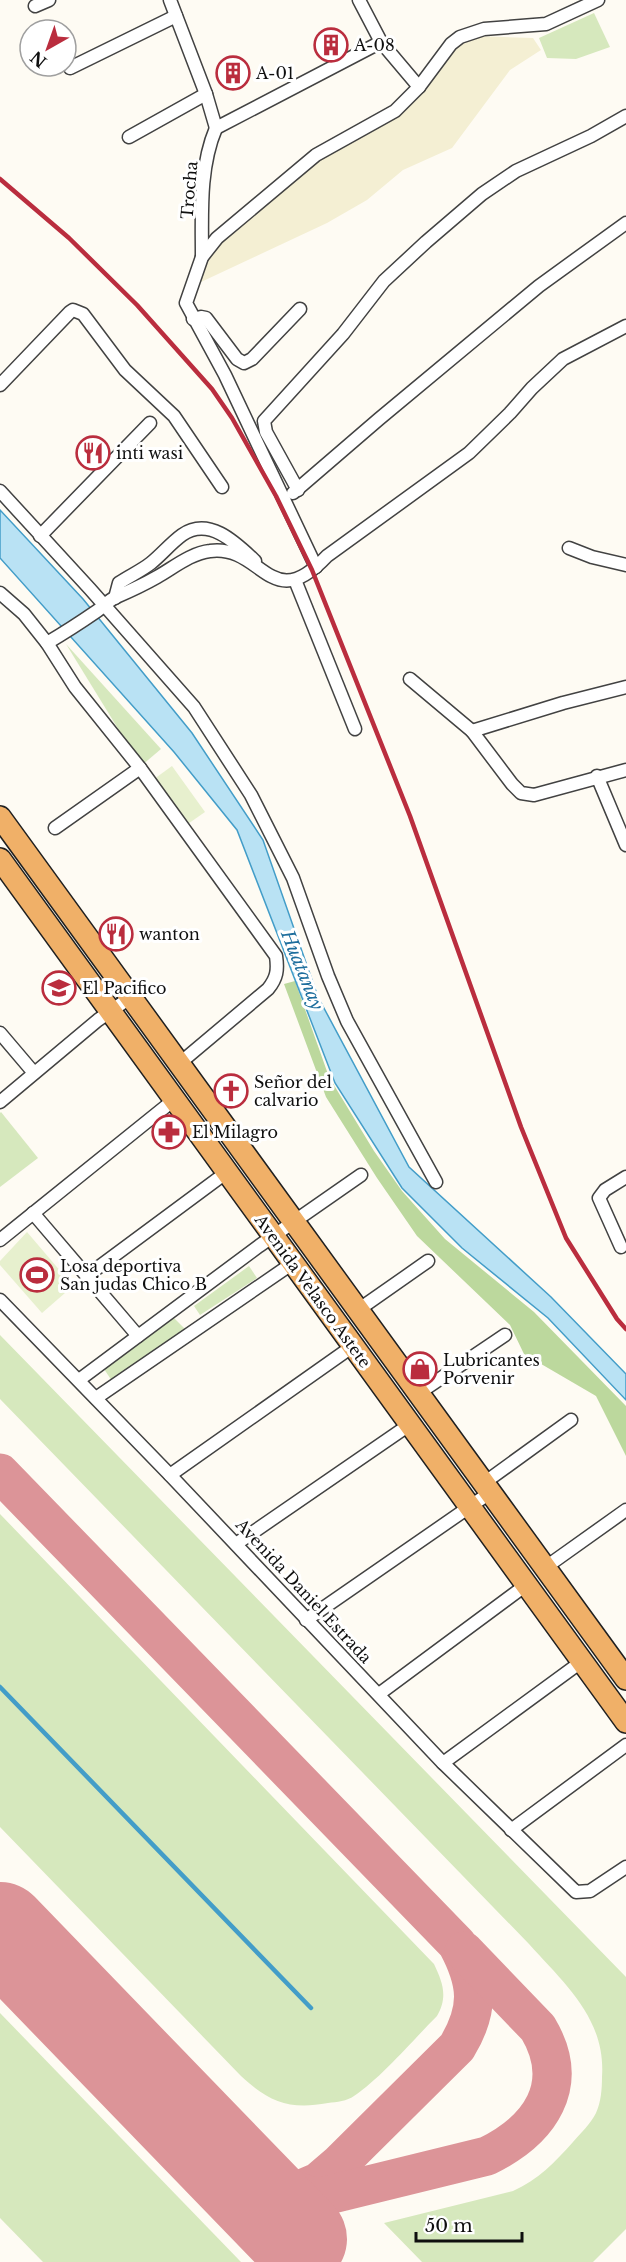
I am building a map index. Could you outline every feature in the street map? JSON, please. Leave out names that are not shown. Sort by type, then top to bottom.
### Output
[{"type":"highway","name":"Avenida Velasco Astete","points":[[0,817],[626,1679]]},
{"type":"highway","name":"Avenida Velasco Astete","points":[[0,859],[626,1722]]},
{"type":"street","points":[[35,6],[49,0]]},
{"type":"street","points":[[170,0],[206,94],[216,128],[381,42]]},
{"type":"street","points":[[359,0],[381,42],[420,87]]},
{"type":"street","points":[[316,567],[225,375],[203,333],[193,320],[186,303],[202,257],[217,238],[316,154],[395,111],[420,87],[451,44],[460,37],[484,29],[546,24],[598,0]]},
{"type":"street","points":[[78,64],[176,16]]},
{"type":"street","points":[[129,137],[206,94]]},
{"type":"street","points":[[298,490],[266,432],[264,421],[343,334],[384,282],[426,242],[499,182],[540,158],[591,136],[626,116]]},
{"type":"street","name":"Trocha","points":[[202,257],[204,181],[210,142],[216,128]]},
{"type":"street","points":[[285,500],[539,286],[626,223]]},
{"type":"street","points":[[193,320],[206,318],[237,359],[244,363],[252,359],[300,309]]},
{"type":"street","points":[[0,385],[70,312],[78,311],[83,314],[125,370],[174,416],[222,487]]},
{"type":"street","points":[[51,641],[106,604],[194,556],[208,551],[224,552],[239,557],[279,581],[295,580],[316,567],[327,556],[469,453],[563,359],[626,326]]},
{"type":"street","points":[[40,536],[150,423]]},
{"type":"street","points":[[0,491],[106,604],[194,706],[251,795],[293,878],[328,976],[347,1021],[436,1182]]},
{"type":"street","points":[[106,604],[119,583],[150,564],[184,533],[199,528],[228,538],[279,581]]},
{"type":"street","points":[[569,548],[592,557],[626,564]]},
{"type":"street","points":[[295,580],[354,729]]},
{"type":"street","points":[[0,593],[51,641],[75,687],[140,768],[276,956],[278,967],[276,980],[268,989],[180,1063]]},
{"type":"street","points":[[410,679],[472,731],[521,793],[534,795],[597,776],[626,770]]},
{"type":"street","points":[[472,731],[563,703],[626,687]]},
{"type":"street","points":[[55,828],[140,768]]},
{"type":"street","points":[[597,776],[626,845]]},
{"type":"street","points":[[0,1102],[131,997]]},
{"type":"street","points":[[0,1033],[34,1073]]},
{"type":"street","points":[[0,1240],[175,1099]]},
{"type":"street","points":[[88,1275],[227,1172]]},
{"type":"street","points":[[79,1380],[361,1174]]},
{"type":"street","points":[[624,1249],[599,1198],[601,1193],[626,1177]]},
{"type":"street","points":[[33,1213],[138,1336]]},
{"type":"street","points":[[358,1310],[428,1261]]},
{"type":"street","points":[[96,1398],[292,1263]]},
{"type":"street","name":"Avenida Daniel Estrada","points":[[0,1300],[237,1544],[306,1620],[443,1763],[576,1892],[590,1891],[626,1867]]},
{"type":"street","points":[[419,1394],[505,1335]]},
{"type":"street","points":[[170,1474],[353,1346]]},
{"type":"street","points":[[306,1620],[469,1507],[488,1487],[571,1420]]},
{"type":"street","points":[[237,1544],[409,1425]]},
{"type":"street","points":[[546,1567],[626,1510]]},
{"type":"street","points":[[379,1694],[526,1586]]},
{"type":"street","points":[[443,1763],[581,1662]]},
{"type":"street","points":[[511,1830],[626,1745]]},
{"type":"shaded area","points":[[473,36],[533,38],[541,50],[510,70],[452,148],[403,170],[367,200],[327,223],[186,289],[202,247],[321,152],[391,111],[455,41]]},
{"type":"green space","points":[[594,13],[610,47],[576,59],[547,58],[539,38]]},
{"type":"green space","points":[[66,644],[161,749],[141,766]]},
{"type":"green space","points":[[172,766],[205,812],[182,828],[150,782]]},
{"type":"green space","points":[[295,981],[329,1077],[374,1151],[402,1191],[445,1239],[534,1312],[626,1406],[626,1456],[596,1396],[524,1354],[510,1325],[417,1236],[326,1097],[284,984]]},
{"type":"green space","points":[[0,1113],[38,1158],[0,1187]]},
{"type":"green space","name":"Losa deportiva San judas Chico B","points":[[27,1232],[73,1286],[42,1313],[0,1265],[0,1261]]},
{"type":"green space","points":[[249,1266],[257,1278],[200,1315],[194,1306]]},
{"type":"green space","points":[[174,1318],[185,1329],[112,1381],[104,1369]]},
{"type":"green space","points":[[0,1335],[626,1977],[626,2229],[593,2262],[422,2262],[384,2223],[513,2191],[530,2182],[553,2163],[589,2124],[599,2104],[602,2086],[601,2056],[590,2020],[569,1988],[529,1944],[0,1399]]},
{"type":"green space","points":[[0,1514],[434,1964],[443,1990],[442,2003],[437,2016],[386,2069],[351,2098],[314,2105],[291,2104],[271,2098],[251,2085],[0,1827]]},
{"type":"green space","points":[[0,2013],[241,2262],[43,2262],[0,2218]]},
{"type":"water","name":"Huatanay","points":[[0,510],[83,599],[192,733],[263,840],[318,997],[409,1167],[551,1297],[626,1374],[626,1400],[548,1318],[462,1248],[402,1188],[335,1083],[237,830],[174,752],[0,558]]},
{"type":"waterway","points":[[0,1687],[311,2008]]},
{"type":"taxiway","points":[[0,1473],[457,1944],[469,1971],[474,1996],[473,2008],[457,2047],[318,2182],[297,2191],[279,2193],[250,2183],[228,2165]]},
{"type":"taxiway","points":[[300,2192],[311,2196],[324,2196],[487,2156],[522,2133],[535,2119],[545,2104],[551,2087],[552,2068],[548,2049],[538,2028],[464,1951]]},
{"type":"runway","points":[[0,1930],[299,2239]]},
{"type":"railway","points":[[0,179],[69,238],[137,305],[212,389],[232,418],[276,496],[312,570],[410,816],[521,1127],[566,1238],[617,1319],[626,1329]]},
{"type":"place","name":"A-08","points":[[331,45]]},
{"type":"place","name":"A-01","points":[[233,73]]},
{"type":"place","name":"inti wasi","points":[[93,453]]},
{"type":"place","name":"wanton","points":[[116,934]]},
{"type":"place","name":"El Pacifico","points":[[59,988]]},
{"type":"place","name":"Señor del calvario","points":[[231,1091]]},
{"type":"place","name":"El Milagro","points":[[169,1132]]},
{"type":"place","name":"Losa deportiva San judas Chico B","points":[[37,1275]]},
{"type":"place","name":"Lubricantes Porvenir","points":[[420,1369]]}]
